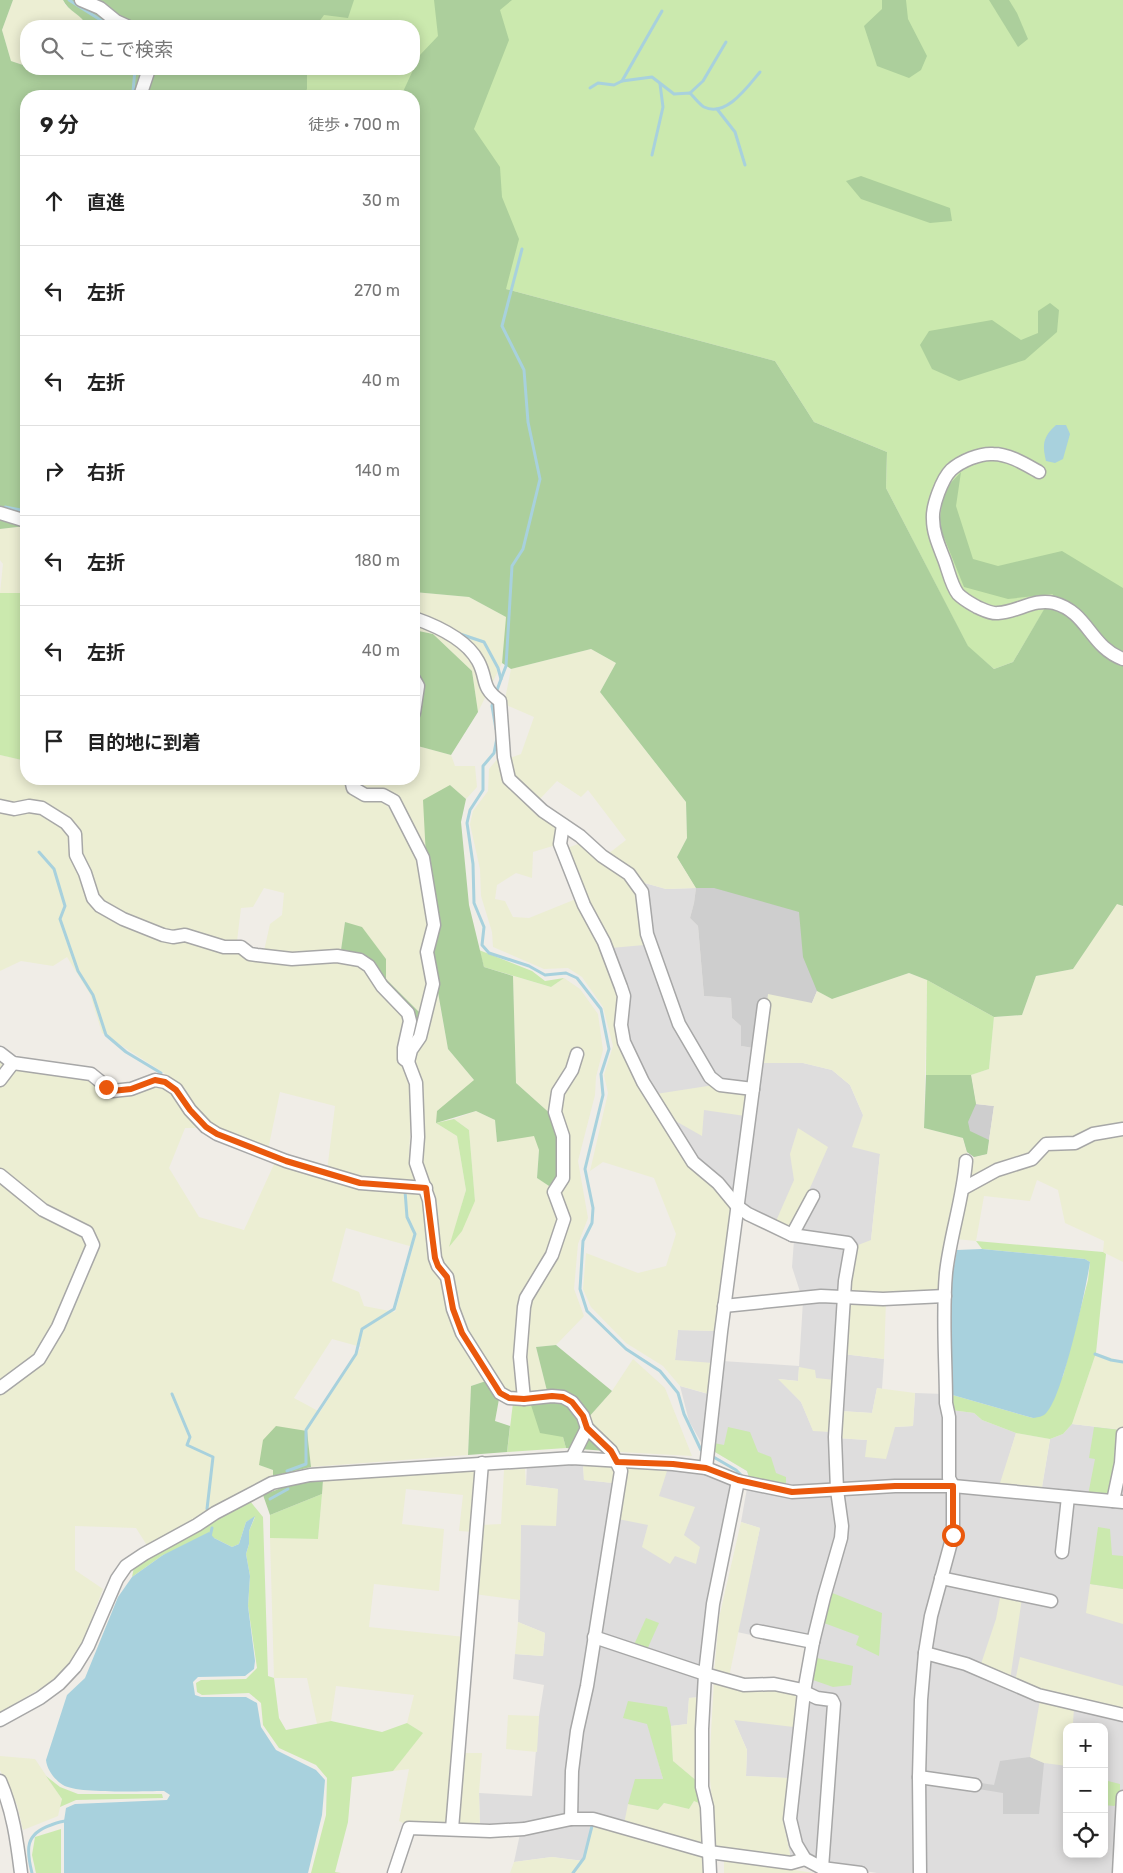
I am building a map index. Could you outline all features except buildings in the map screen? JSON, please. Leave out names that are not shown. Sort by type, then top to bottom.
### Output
[{"type":"street","points":[[81,0],[100,8],[115,20]]},
{"type":"street","points":[[142,90],[147,75]]},
{"type":"street","points":[[1039,472],[1022,462],[993,453],[970,458],[951,470],[941,488],[932,517],[934,531],[957,592],[966,601],[988,612],[999,613],[1035,603],[1047,602],[1063,606],[1079,617],[1101,646],[1123,659]]},
{"type":"street","points":[[1,514],[20,519]]},
{"type":"street","points":[[420,620],[429,623],[463,643],[478,661],[489,693],[500,701],[504,757],[509,780],[543,811],[580,836],[602,856],[629,874],[642,892],[646,934],[680,1024],[710,1076],[720,1084],[753,1089]]},
{"type":"street","points":[[353,785],[354,788],[365,795],[383,795],[394,801],[422,858],[434,925],[427,952],[433,984],[420,1037],[411,1050],[408,1062]]},
{"type":"street","points":[[0,806],[14,809],[29,806],[42,808],[66,823],[76,834],[76,855],[85,873],[93,898],[100,906],[123,919],[163,935],[173,937],[185,935],[224,947],[241,948],[250,954],[292,959],[338,956],[360,960],[368,966],[382,986],[408,1013],[410,1021],[404,1048],[404,1059],[408,1062],[416,1083],[418,1137],[416,1163],[426,1188],[435,1258],[438,1266],[447,1277],[453,1309],[462,1333],[500,1393],[509,1398],[524,1399],[552,1396],[563,1397],[572,1402],[583,1416],[587,1428],[611,1451],[621,1471],[587,1686],[577,1731],[572,1771],[571,1819]]},
{"type":"street","points":[[563,824],[560,844],[584,905],[604,942],[624,996],[622,1025],[624,1042],[642,1082],[693,1162],[718,1183],[737,1206],[748,1214],[792,1235],[848,1243],[851,1247],[843,1298],[835,1438],[837,1490],[842,1526],[841,1538],[824,1597],[804,1692],[790,1819],[796,1844],[805,1859],[822,1868],[862,1873]]},
{"type":"street","points":[[707,1464],[724,1306],[764,1005]]},
{"type":"street","points":[[0,1053],[13,1063],[91,1074],[112,1091],[131,1089],[155,1080],[165,1082],[176,1090],[190,1110],[206,1127],[236,1141],[286,1161],[360,1183],[426,1188]]},
{"type":"street","points":[[524,1399],[520,1357],[524,1308],[526,1298],[552,1255],[564,1219],[554,1192],[563,1178],[563,1136],[555,1112],[558,1092],[572,1070],[577,1054]]},
{"type":"street","points":[[0,1080],[13,1063]]},
{"type":"street","points":[[964,1188],[998,1170],[1032,1159],[1046,1144],[1075,1143],[1094,1134],[1123,1129]]},
{"type":"street","points":[[920,1873],[919,1777],[921,1700],[925,1652],[941,1578],[953,1535],[953,1486],[949,1478],[949,1417],[946,1403],[946,1271],[964,1188],[966,1161]]},
{"type":"street","points":[[0,1176],[43,1210],[87,1232],[93,1245],[58,1327],[39,1359],[0,1388]]},
{"type":"street","points":[[792,1235],[813,1196]]},
{"type":"street","points":[[724,1306],[821,1296],[883,1299],[945,1296]]},
{"type":"street","points":[[572,1458],[587,1428]]},
{"type":"street","points":[[0,1720],[40,1698],[59,1684],[75,1666],[88,1646],[117,1579],[126,1566],[144,1554],[198,1525],[215,1513],[272,1483],[310,1475],[572,1458],[617,1462],[707,1464],[744,1482],[792,1492],[895,1486],[953,1486],[1118,1501],[1123,1434]]},
{"type":"street","points":[[452,1829],[482,1463]]},
{"type":"street","points":[[710,1873],[715,1853],[702,1788],[702,1729],[710,1676],[713,1604],[744,1482]]},
{"type":"street","points":[[1062,1552],[1068,1497]]},
{"type":"street","points":[[941,1578],[1051,1600]]},
{"type":"street","points":[[757,1631],[814,1642]]},
{"type":"street","points":[[594,1637],[710,1676],[744,1685],[774,1684],[798,1689],[817,1698],[832,1700],[834,1704],[822,1868]]},
{"type":"street","points":[[925,1652],[966,1664],[1038,1696],[1123,1715]]},
{"type":"street","points":[[919,1777],[974,1785]]},
{"type":"street","points":[[0,1782],[16,1829],[21,1873]]},
{"type":"street","points":[[1119,1873],[1123,1797]]},
{"type":"street","points":[[394,1873],[409,1828],[490,1831],[524,1829],[571,1819],[593,1819],[715,1853],[791,1863],[805,1859]]},
{"type":"shaded area","points":[[677,857],[819,889],[817,991],[812,1003],[760,1049],[741,1046],[741,1026],[732,1018],[731,998],[704,996],[698,926],[690,918],[696,888]]},
{"type":"shaded area","points":[[641,882],[666,889],[696,888],[690,918],[698,926],[704,996],[731,998],[732,1018],[741,1026],[741,1046],[760,1049],[759,1063],[803,1063],[832,1070],[850,1085],[880,1154],[871,1240],[843,1354],[884,1359],[882,1389],[877,1388],[872,1413],[840,1411],[816,1378],[799,1367],[798,1381],[779,1379],[801,1402],[813,1430],[832,1432],[837,1438],[867,1440],[895,1427],[913,1426],[915,1393],[944,1394],[951,1410],[974,1413],[982,1420],[1016,1433],[1001,1483],[1042,1487],[1050,1439],[1063,1434],[1072,1424],[1123,1430],[1123,1873],[877,1873],[791,1859],[783,1820],[787,1778],[746,1776],[747,1750],[734,1720],[798,1685],[808,1647],[737,1632],[760,1528],[741,1522],[749,1477],[747,1471],[702,1444],[689,1421],[680,1386],[708,1394],[675,1360],[678,1330],[715,1331],[722,1361],[799,1366],[803,1301],[792,1267],[794,1240],[732,1208],[693,1166],[638,1083],[611,948]]},
{"type":"shaded area","points":[[926,1075],[971,1075],[976,1104],[994,1106],[987,1154],[974,1157],[967,1152],[963,1138]]},
{"type":"shaded area","points":[[527,1464],[583,1464],[584,1480],[613,1483],[615,1467],[666,1471],[671,1468],[705,1473],[734,1484],[701,1697],[689,1698],[687,1724],[671,1726],[648,1724],[663,1779],[624,1824],[595,1822],[584,1861],[552,1857],[514,1862],[520,1834],[480,1828],[479,1793],[532,1796],[539,1716],[544,1685],[513,1679],[515,1654],[543,1656],[545,1633],[518,1622],[521,1525],[558,1489],[526,1485]]},
{"type":"shaded area","points":[[1030,1757],[1044,1763],[1039,1814],[1003,1814],[1003,1793],[922,1780],[922,1774],[994,1785],[1000,1761]]},
{"type":"green space","points":[[0,0],[13,0],[2,30],[11,61],[20,64],[20,75],[307,75],[306,90],[20,90],[20,527],[0,529]]},
{"type":"green space","points":[[13,0],[63,0],[65,5],[84,20],[20,20],[20,64],[11,61],[2,30]]},
{"type":"green space","points":[[63,0],[354,0],[348,18],[324,15],[320,20],[83,20]]},
{"type":"green space","points":[[298,0],[1123,0],[1123,600],[1071,565],[1013,662],[994,669],[968,647],[886,488],[887,452],[814,422],[775,361],[506,289],[420,109],[420,90],[270,90],[273,75],[420,75],[420,20],[289,20]]},
{"type":"green space","points":[[434,0],[512,0],[500,10],[509,40],[474,129],[500,167],[502,197],[519,239],[506,289],[775,361],[814,422],[887,452],[886,488],[968,646],[994,669],[1013,662],[1053,594],[1008,599],[964,587],[939,525],[944,490],[961,472],[956,506],[973,559],[998,566],[1062,551],[1123,588],[1123,906],[1117,904],[1073,969],[1036,976],[1022,1015],[994,1017],[927,980],[909,973],[832,999],[817,991],[803,957],[799,912],[714,888],[696,888],[677,857],[687,838],[686,802],[600,692],[616,663],[591,649],[511,669],[502,663],[506,617],[469,597],[420,593],[420,90],[404,90],[411,75],[420,75],[420,55],[438,36]]},
{"type":"green space","points":[[882,0],[906,0],[908,19],[927,56],[921,70],[909,78],[877,66],[864,26],[882,9]]},
{"type":"green space","points":[[989,0],[1009,0],[1028,39],[1018,47]]},
{"type":"green space","points":[[861,176],[950,208],[952,221],[930,223],[861,199],[846,181]]},
{"type":"green space","points":[[1050,303],[1059,310],[1057,332],[1025,360],[959,381],[932,369],[920,345],[929,331],[992,320],[1021,340],[1038,333],[1038,311]]},
{"type":"green space","points":[[20,527],[20,593],[0,593],[3,564],[0,560],[0,529]]},
{"type":"green space","points":[[0,593],[20,593],[20,760],[0,755]]},
{"type":"green space","points":[[420,593],[469,597],[506,617],[502,663],[478,712],[472,671],[433,634],[420,631]]},
{"type":"green space","points":[[420,631],[433,634],[472,671],[478,712],[451,755],[420,747]]},
{"type":"green space","points":[[591,649],[616,663],[600,692],[686,802],[687,838],[677,857],[696,888],[666,889],[641,882],[608,854],[626,840],[588,790],[581,797],[557,781],[538,801],[513,779],[507,759],[521,754],[534,717],[504,704],[511,669]]},
{"type":"green space","points":[[420,747],[451,755],[455,766],[475,766],[477,787],[466,799],[450,785],[426,853],[401,801],[383,789],[364,790],[354,785],[420,785]]},
{"type":"green space","points":[[0,755],[20,760],[20,785],[358,785],[382,799],[402,825],[419,859],[431,925],[431,983],[422,1015],[386,979],[386,959],[345,922],[341,950],[287,956],[264,951],[270,924],[282,915],[284,893],[264,888],[253,907],[241,908],[237,941],[224,943],[168,934],[123,917],[98,896],[82,857],[77,824],[44,804],[9,803],[0,800]]},
{"type":"green space","points":[[499,757],[507,782],[536,815],[555,823],[556,845],[533,852],[532,878],[516,873],[497,885],[495,899],[505,901],[513,917],[529,918],[576,899],[600,943],[618,992],[619,1039],[693,1166],[732,1208],[715,1331],[678,1330],[675,1360],[713,1363],[709,1394],[680,1386],[663,1366],[626,1343],[591,1307],[583,1289],[586,1253],[638,1273],[666,1266],[676,1234],[654,1178],[603,1162],[590,1171],[608,1093],[604,1075],[613,1046],[603,1007],[582,977],[568,968],[544,969],[493,947],[492,932],[481,896],[480,869],[470,824],[473,811],[488,791],[489,769]]},
{"type":"green space","points":[[450,785],[466,799],[461,822],[469,905],[484,967],[513,976],[516,1083],[554,1117],[560,1137],[559,1179],[549,1186],[537,1178],[539,1150],[534,1136],[497,1142],[495,1120],[476,1111],[436,1123],[437,1111],[474,1080],[448,1049],[431,953],[423,800]]},
{"type":"green space","points":[[0,807],[37,810],[73,834],[72,855],[89,904],[164,942],[184,940],[334,959],[361,965],[408,1018],[400,1062],[412,1087],[409,1159],[417,1181],[364,1179],[327,1171],[335,1106],[280,1092],[268,1150],[210,1127],[164,1073],[102,1033],[90,994],[67,957],[53,966],[21,961],[0,971]]},
{"type":"green space","points":[[581,843],[625,876],[640,894],[644,945],[611,948],[586,903],[567,848]]},
{"type":"green space","points":[[1117,903],[1123,907],[1123,1262],[1103,1252],[1104,1241],[1065,1223],[1058,1190],[1037,1180],[1030,1201],[984,1196],[976,1241],[956,1239],[974,1157],[987,1154],[994,1106],[976,1104],[971,1075],[989,1069],[994,1017],[1022,1015],[1036,976],[1073,969]]},
{"type":"green space","points":[[345,922],[362,927],[386,959],[386,979],[422,1015],[418,1035],[408,1047],[408,1018],[361,965],[341,950]]},
{"type":"green space","points":[[479,950],[532,971],[545,981],[564,978],[551,987],[484,967]]},
{"type":"green space","points":[[909,973],[927,980],[924,1128],[963,1138],[967,1152],[949,1240],[941,1294],[845,1296],[853,1247],[871,1240],[880,1154],[852,1147],[863,1115],[850,1085],[832,1070],[803,1063],[759,1063],[768,994],[812,1003],[817,991],[832,999]]},
{"type":"green space","points":[[513,976],[551,987],[564,978],[580,989],[598,1014],[603,1050],[596,1077],[595,1095],[578,1161],[588,1218],[578,1244],[574,1289],[584,1316],[556,1345],[536,1347],[547,1391],[528,1391],[522,1355],[528,1301],[555,1256],[560,1195],[554,1117],[516,1083]]},
{"type":"green space","points":[[927,980],[994,1017],[989,1069],[971,1075],[926,1075]]},
{"type":"green space","points":[[436,984],[448,1049],[474,1080],[436,1123],[457,1136],[466,1190],[450,1246],[475,1201],[469,1130],[454,1119],[476,1111],[495,1120],[497,1142],[535,1135],[539,1150],[537,1178],[549,1186],[560,1219],[550,1254],[520,1304],[518,1392],[501,1389],[463,1330],[451,1275],[437,1251],[421,1163],[411,1058]]},
{"type":"green space","points":[[0,1054],[89,1079],[106,1095],[136,1093],[155,1084],[170,1092],[200,1128],[185,1128],[169,1168],[199,1217],[244,1230],[275,1162],[423,1190],[441,1277],[489,1380],[471,1386],[468,1455],[311,1467],[307,1431],[259,1465],[273,1470],[273,1476],[148,1547],[136,1528],[75,1526],[75,1570],[103,1589],[77,1657],[49,1683],[0,1713]],"holes":[[[346,1228],[413,1247],[395,1312],[364,1306],[359,1292],[332,1281]],[[332,1339],[361,1347],[320,1412],[294,1398]]]},
{"type":"green space","points":[[926,1075],[971,1075],[976,1104],[968,1122],[970,1131],[989,1140],[987,1154],[974,1157],[967,1152],[963,1138],[924,1128]]},
{"type":"green space","points":[[714,1085],[749,1092],[745,1116],[704,1110],[702,1136],[672,1119],[656,1094]]},
{"type":"green space","points":[[454,1119],[469,1130],[475,1201],[462,1231],[449,1247],[466,1190],[457,1136],[436,1123]]},
{"type":"green space","points":[[798,1128],[828,1147],[792,1229],[776,1221],[794,1180],[790,1154]]},
{"type":"green space","points":[[976,1241],[1103,1252],[1106,1254],[1096,1353],[1072,1424],[1063,1434],[1050,1439],[1016,1433],[982,1420],[974,1413],[951,1410],[949,1394],[1033,1418],[1063,1376],[1088,1280],[1090,1262],[1085,1259],[982,1249]]},
{"type":"green space","points":[[846,1301],[886,1301],[884,1359],[843,1354]]},
{"type":"green space","points":[[556,1345],[612,1391],[588,1418],[620,1452],[566,1448],[563,1437],[540,1433],[530,1402],[547,1391],[536,1347]]},
{"type":"green space","points":[[1096,1353],[1123,1362],[1123,1430],[1072,1424]]},
{"type":"green space","points":[[633,1359],[665,1388],[692,1456],[620,1452],[588,1418],[612,1391]]},
{"type":"green space","points":[[799,1367],[815,1370],[816,1378],[835,1380],[832,1432],[813,1431],[801,1402],[778,1379],[798,1381]]},
{"type":"green space","points":[[489,1380],[499,1399],[495,1421],[510,1426],[507,1452],[468,1455],[471,1386]]},
{"type":"green space","points":[[877,1388],[915,1393],[913,1426],[895,1427],[886,1459],[865,1457],[867,1440],[836,1438],[840,1411],[872,1413]]},
{"type":"green space","points":[[530,1402],[563,1437],[566,1448],[507,1452],[513,1403]]},
{"type":"green space","points":[[276,1426],[307,1431],[311,1467],[273,1476],[273,1470],[259,1465],[263,1440]]},
{"type":"green space","points":[[728,1427],[750,1432],[758,1452],[771,1457],[776,1473],[786,1477],[786,1484],[749,1477],[747,1471],[715,1452],[714,1443],[724,1445]]},
{"type":"green space","points":[[1094,1427],[1121,1430],[1109,1497],[1088,1495],[1095,1459],[1089,1458]]},
{"type":"green space","points":[[1016,1433],[1050,1439],[1042,1487],[1000,1483]]},
{"type":"green space","points":[[583,1464],[615,1467],[613,1483],[584,1480]]},
{"type":"green space","points":[[627,1468],[667,1471],[659,1496],[695,1507],[684,1535],[700,1547],[696,1564],[675,1556],[670,1564],[642,1547],[648,1525],[618,1519]]},
{"type":"green space","points":[[478,1469],[474,1532],[459,1531],[463,1495],[406,1489],[402,1524],[444,1529],[439,1591],[374,1584],[369,1627],[465,1637],[449,1825],[407,1825],[399,1821],[409,1769],[393,1771],[422,1733],[407,1723],[414,1695],[336,1686],[331,1721],[317,1724],[307,1678],[274,1678],[270,1538],[318,1539],[323,1480]]},
{"type":"green space","points":[[525,1469],[526,1485],[558,1489],[556,1526],[521,1525],[520,1600],[474,1594],[481,1525],[501,1524],[504,1470]]},
{"type":"green space","points":[[323,1480],[322,1494],[270,1515],[263,1495],[289,1485]]},
{"type":"green space","points":[[322,1494],[318,1539],[270,1538],[270,1515]]},
{"type":"green space","points":[[250,1501],[263,1517],[268,1676],[274,1678],[279,1718],[286,1730],[331,1721],[382,1732],[407,1723],[423,1733],[393,1771],[352,1777],[348,1822],[335,1872],[341,1873],[311,1873],[326,1815],[327,1778],[316,1765],[279,1748],[263,1725],[261,1703],[249,1693],[202,1695],[197,1692],[196,1683],[201,1680],[246,1679],[257,1668],[248,1606],[250,1576],[246,1554],[249,1544],[249,1531],[255,1517],[246,1522],[239,1544],[232,1547],[214,1538],[163,1555],[132,1577],[134,1567]]},
{"type":"green space","points":[[741,1522],[760,1528],[729,1677],[714,1674],[719,1618]]},
{"type":"green space","points":[[1098,1527],[1110,1529],[1112,1555],[1123,1556],[1123,1589],[1090,1584]]},
{"type":"green space","points":[[1090,1584],[1123,1589],[1123,1624],[1086,1613]]},
{"type":"green space","points":[[830,1592],[882,1613],[879,1656],[856,1645],[859,1636],[824,1623]]},
{"type":"green space","points":[[1001,1593],[1022,1598],[1010,1680],[980,1667],[996,1619]]},
{"type":"green space","points":[[646,1618],[659,1623],[646,1652],[633,1647]]},
{"type":"green space","points":[[518,1622],[545,1633],[543,1656],[515,1654]]},
{"type":"green space","points":[[1020,1657],[1123,1686],[1123,1712],[1015,1682]]},
{"type":"green space","points":[[817,1658],[853,1666],[851,1685],[833,1687],[813,1680]]},
{"type":"green space","points":[[714,1679],[798,1691],[794,1727],[734,1720],[747,1750],[746,1776],[788,1778],[783,1820],[791,1859],[716,1849],[709,1768]]},
{"type":"green space","points":[[701,1697],[698,1782],[673,1761],[671,1726],[687,1724],[689,1698]]},
{"type":"green space","points":[[1040,1700],[1074,1707],[1073,1723],[1063,1723],[1063,1765],[1044,1763],[1030,1757]]},
{"type":"green space","points":[[628,1701],[667,1707],[671,1726],[673,1761],[698,1782],[703,1805],[694,1801],[689,1809],[664,1803],[658,1810],[628,1804],[635,1779],[663,1779],[647,1724],[623,1718]]},
{"type":"green space","points":[[508,1715],[539,1716],[537,1752],[506,1749]]},
{"type":"green space","points":[[461,1753],[482,1753],[479,1793],[480,1828],[455,1827]]},
{"type":"green space","points":[[0,1756],[35,1759],[62,1799],[58,1816],[23,1830],[17,1805],[0,1770]]},
{"type":"green space","points":[[46,1776],[60,1787],[78,1794],[162,1794],[163,1798],[76,1800],[60,1807],[62,1799]]},
{"type":"green space","points":[[1108,1781],[1120,1784],[1120,1803],[1114,1806],[1108,1805]]},
{"type":"green space","points":[[694,1801],[703,1805],[706,1846],[624,1824],[628,1804],[658,1810],[664,1803],[689,1809]]},
{"type":"green space","points":[[595,1822],[705,1856],[706,1873],[510,1873],[514,1862],[552,1857],[583,1861]]},
{"type":"green space","points":[[61,1829],[61,1873],[36,1873],[32,1855],[35,1837]]},
{"type":"green space","points":[[724,1859],[814,1873],[724,1873]]},
{"type":"water","points":[[1056,425],[1066,425],[1070,434],[1063,459],[1055,463],[1046,461],[1044,445],[1048,433]]},
{"type":"water","points":[[982,1249],[1085,1259],[1090,1262],[1067,1364],[1053,1402],[1044,1415],[1033,1418],[949,1394],[951,1282],[957,1250]]},
{"type":"water","points":[[255,1516],[249,1531],[249,1544],[246,1554],[250,1576],[248,1606],[255,1661],[254,1669],[245,1676],[198,1677],[193,1682],[195,1695],[201,1697],[246,1697],[257,1703],[261,1727],[276,1750],[316,1770],[325,1780],[322,1815],[308,1873],[64,1873],[64,1821],[66,1808],[75,1804],[167,1800],[170,1795],[164,1791],[96,1791],[71,1788],[57,1780],[47,1764],[46,1760],[67,1695],[85,1678],[118,1597],[132,1577],[163,1555],[209,1532],[214,1538],[232,1547],[239,1544],[246,1522]]},
{"type":"waterway","points":[[69,0],[101,20]]},
{"type":"waterway","points":[[622,81],[662,11]]},
{"type":"waterway","points":[[690,93],[703,81],[726,42]]},
{"type":"waterway","points":[[590,88],[598,83],[614,85],[622,81],[652,77],[674,94],[690,93],[702,106],[712,109],[720,108],[736,99],[760,72]]},
{"type":"waterway","points":[[133,90],[134,75]]},
{"type":"waterway","points":[[652,155],[663,107],[660,84]]},
{"type":"waterway","points":[[717,109],[735,132],[745,165]]},
{"type":"waterway","points":[[501,679],[506,666],[512,566],[523,549],[540,479],[528,422],[524,370],[502,326],[522,249]]},
{"type":"waterway","points":[[2,510],[5,507],[20,510]]},
{"type":"waterway","points":[[460,634],[484,642],[498,668],[501,679],[496,693]]},
{"type":"waterway","points":[[493,701],[492,706],[496,729]]},
{"type":"waterway","points":[[497,738],[494,753],[483,766],[483,790],[470,810],[467,823],[473,864],[474,903],[484,927],[482,945],[489,953],[529,966],[545,975],[566,973],[577,978],[601,1009],[609,1049],[601,1074],[603,1095],[585,1169],[593,1208],[592,1223],[583,1241],[580,1289],[587,1311],[626,1349],[660,1371],[678,1393],[684,1414],[701,1450],[704,1452]]},
{"type":"waterway","points":[[39,852],[54,869],[65,906],[60,919],[78,971],[93,995],[106,1035],[126,1052],[161,1073]]},
{"type":"waterway","points":[[287,1471],[306,1464],[306,1430],[356,1354],[362,1329],[394,1309],[415,1234],[407,1217],[405,1191]]},
{"type":"waterway","points":[[1095,1354],[1123,1362]]},
{"type":"waterway","points":[[172,1394],[190,1437],[187,1445],[213,1457],[207,1509]]},
{"type":"waterway","points":[[710,1455],[736,1470],[742,1476],[742,1479]]},
{"type":"waterway","points":[[270,1499],[288,1489]]},
{"type":"waterway","points":[[210,1537],[212,1528]]},
{"type":"waterway","points":[[32,1873],[29,1857],[32,1838],[42,1829],[67,1821]]},
{"type":"waterway","points":[[573,1873],[584,1858],[593,1822]]},
{"type":"route","points":[[106,1087],[112,1091],[131,1089],[155,1080],[165,1082],[176,1090],[190,1110],[206,1127],[217,1134],[286,1161],[360,1183],[426,1188],[435,1258],[438,1266],[447,1277],[453,1309],[462,1333],[500,1393],[509,1398],[524,1399],[552,1396],[563,1397],[572,1402],[583,1416],[587,1428],[611,1451],[617,1462],[673,1464],[706,1468],[738,1480],[792,1492],[895,1486],[953,1486],[953,1535]]}]
